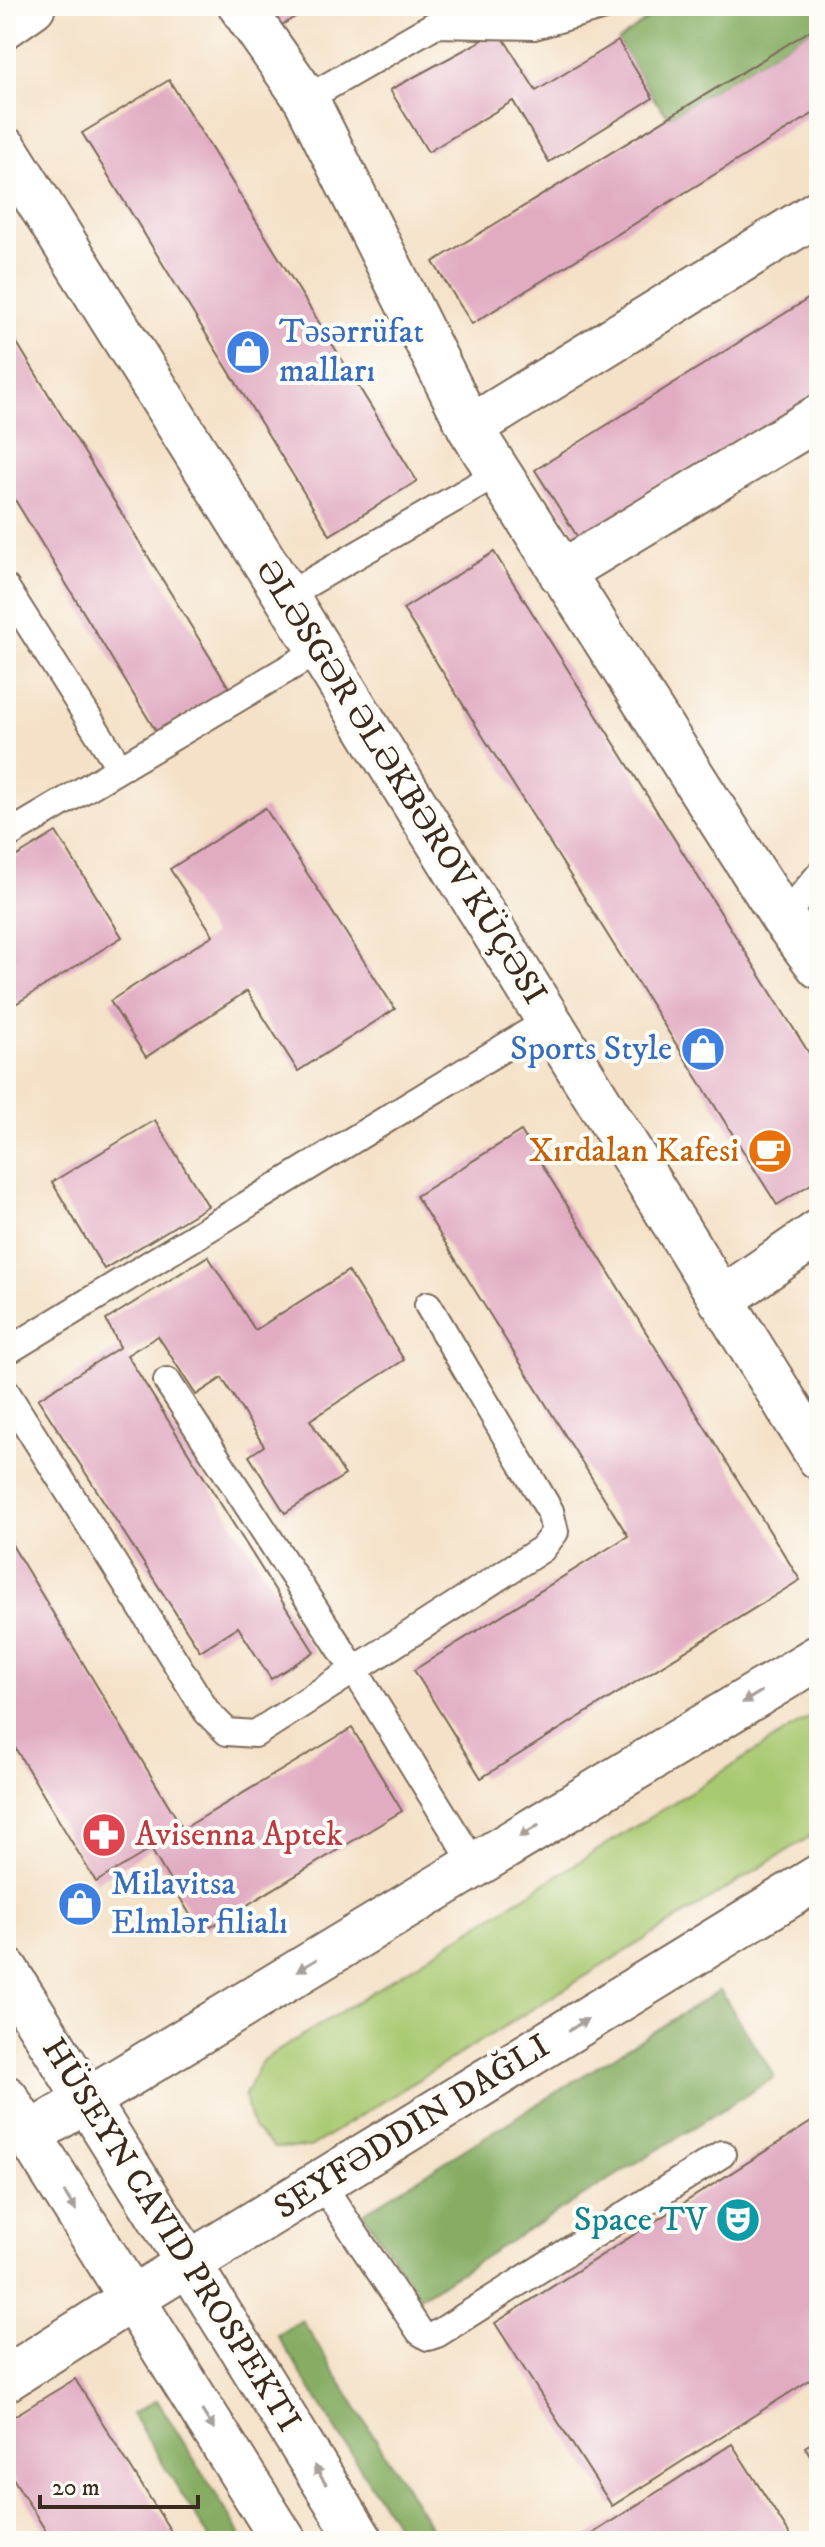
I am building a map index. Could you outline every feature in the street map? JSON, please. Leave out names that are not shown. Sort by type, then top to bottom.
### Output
[{"type":"street","points":[[6,25],[33,6]]},
{"type":"street","points":[[241,6],[306,99],[470,428],[497,474],[783,918],[819,966]]},
{"type":"street","name":"ƏLƏSGƏR ƏLƏKBƏROV KÜÇƏSI","points":[[6,150],[819,1457]]},
{"type":"street","points":[[470,428],[819,212]]},
{"type":"street","points":[[561,573],[819,417]]},
{"type":"street","points":[[721,1300],[819,1232]]},
{"type":"street","points":[[17,2142],[819,1657]]},
{"type":"street","points":[[6,2379],[819,1877]]},
{"type":"street","name":"HÜSEYN CAVID PROSPEKTI","points":[[6,1970],[361,2541]]},
{"type":"street","name":"HÜSEYN CAVID PROSPEKTI","points":[[6,2098],[17,2142],[131,2299],[284,2541]]},
{"type":"lane","points":[[306,99],[436,24],[460,6]]},
{"type":"lane","points":[[436,24],[534,26],[604,6]]},
{"type":"lane","points":[[286,596],[497,474]]},
{"type":"lane","points":[[6,588],[120,768]]},
{"type":"lane","points":[[6,836],[319,650]]},
{"type":"lane","points":[[783,918],[819,875]]},
{"type":"lane","points":[[6,1352],[549,1020]]},
{"type":"lane","points":[[6,1392],[207,1712],[227,1732],[255,1734],[542,1549],[555,1532],[550,1511],[428,1305]]},
{"type":"lane","points":[[167,1381],[355,1671],[474,1864]]},
{"type":"lane","points":[[321,2183],[420,2332],[428,2337],[722,2154]]},
{"type":"green space","points":[[665,6],[819,6],[819,25],[669,117],[653,98],[618,41]]},
{"type":"green space","points":[[811,1716],[819,1716],[819,1831],[310,2147],[274,2148],[253,2128],[244,2096],[262,2061]]},
{"type":"green space","points":[[720,1990],[775,2077],[420,2297],[363,2213]]},
{"type":"green space","points":[[302,2320],[439,2541],[406,2541],[277,2335]]},
{"type":"green space","points":[[157,2400],[245,2541],[211,2541],[132,2414]]},
{"type":"building","points":[[263,6],[313,6],[277,28]]},
{"type":"building","points":[[819,25],[819,110],[472,324],[433,262]]},
{"type":"building","points":[[499,31],[536,91],[618,41],[653,98],[549,162],[513,101],[428,152],[390,90]]},
{"type":"building","points":[[169,80],[417,481],[330,535],[82,133]]},
{"type":"building","points":[[819,292],[819,411],[589,555],[535,470]]},
{"type":"building","points":[[6,325],[229,688],[157,733],[6,485]]},
{"type":"building","points":[[494,552],[819,1069],[819,1179],[777,1205],[403,609]]},
{"type":"building","points":[[265,808],[395,1009],[298,1071],[247,991],[146,1057],[110,1001],[213,935],[170,869]]},
{"type":"building","points":[[56,832],[122,937],[6,1010],[6,863]]},
{"type":"building","points":[[155,1120],[208,1206],[104,1269],[52,1182]]},
{"type":"building","points":[[521,1131],[800,1580],[481,1778],[414,1670],[628,1536],[416,1196]]},
{"type":"building","points":[[208,1256],[255,1330],[348,1271],[404,1360],[310,1420],[345,1475],[285,1513],[249,1456],[264,1446],[222,1378],[196,1395],[158,1336],[127,1355],[314,1652],[271,1679],[238,1627],[200,1651],[38,1399],[120,1347],[106,1320]]},
{"type":"building","points":[[6,1535],[183,1829],[352,1728],[402,1811],[201,1933],[151,1849],[96,1882],[6,1733]]},
{"type":"building","name":"Space TV","points":[[819,2117],[819,2374],[612,2506],[495,2323]]},
{"type":"building","points":[[75,2379],[177,2541],[52,2541],[6,2467],[6,2421]]},
{"type":"building","points":[[819,2438],[819,2469],[805,2447]]},
{"type":"building","points":[[732,2444],[794,2541],[581,2541]]},
{"type":"place","name":"Təsərrüfat malları","points":[[248,352]]},
{"type":"place","name":"Sports Style","points":[[703,1049]]},
{"type":"place","name":"Xırdalan Kafesi","points":[[770,1151]]},
{"type":"place","name":"Avisenna Aptek","points":[[104,1835]]},
{"type":"place","name":"Milavitsa Elmlər filialı","points":[[80,1904]]},
{"type":"place","name":"Space TV","points":[[738,2220]]}]
